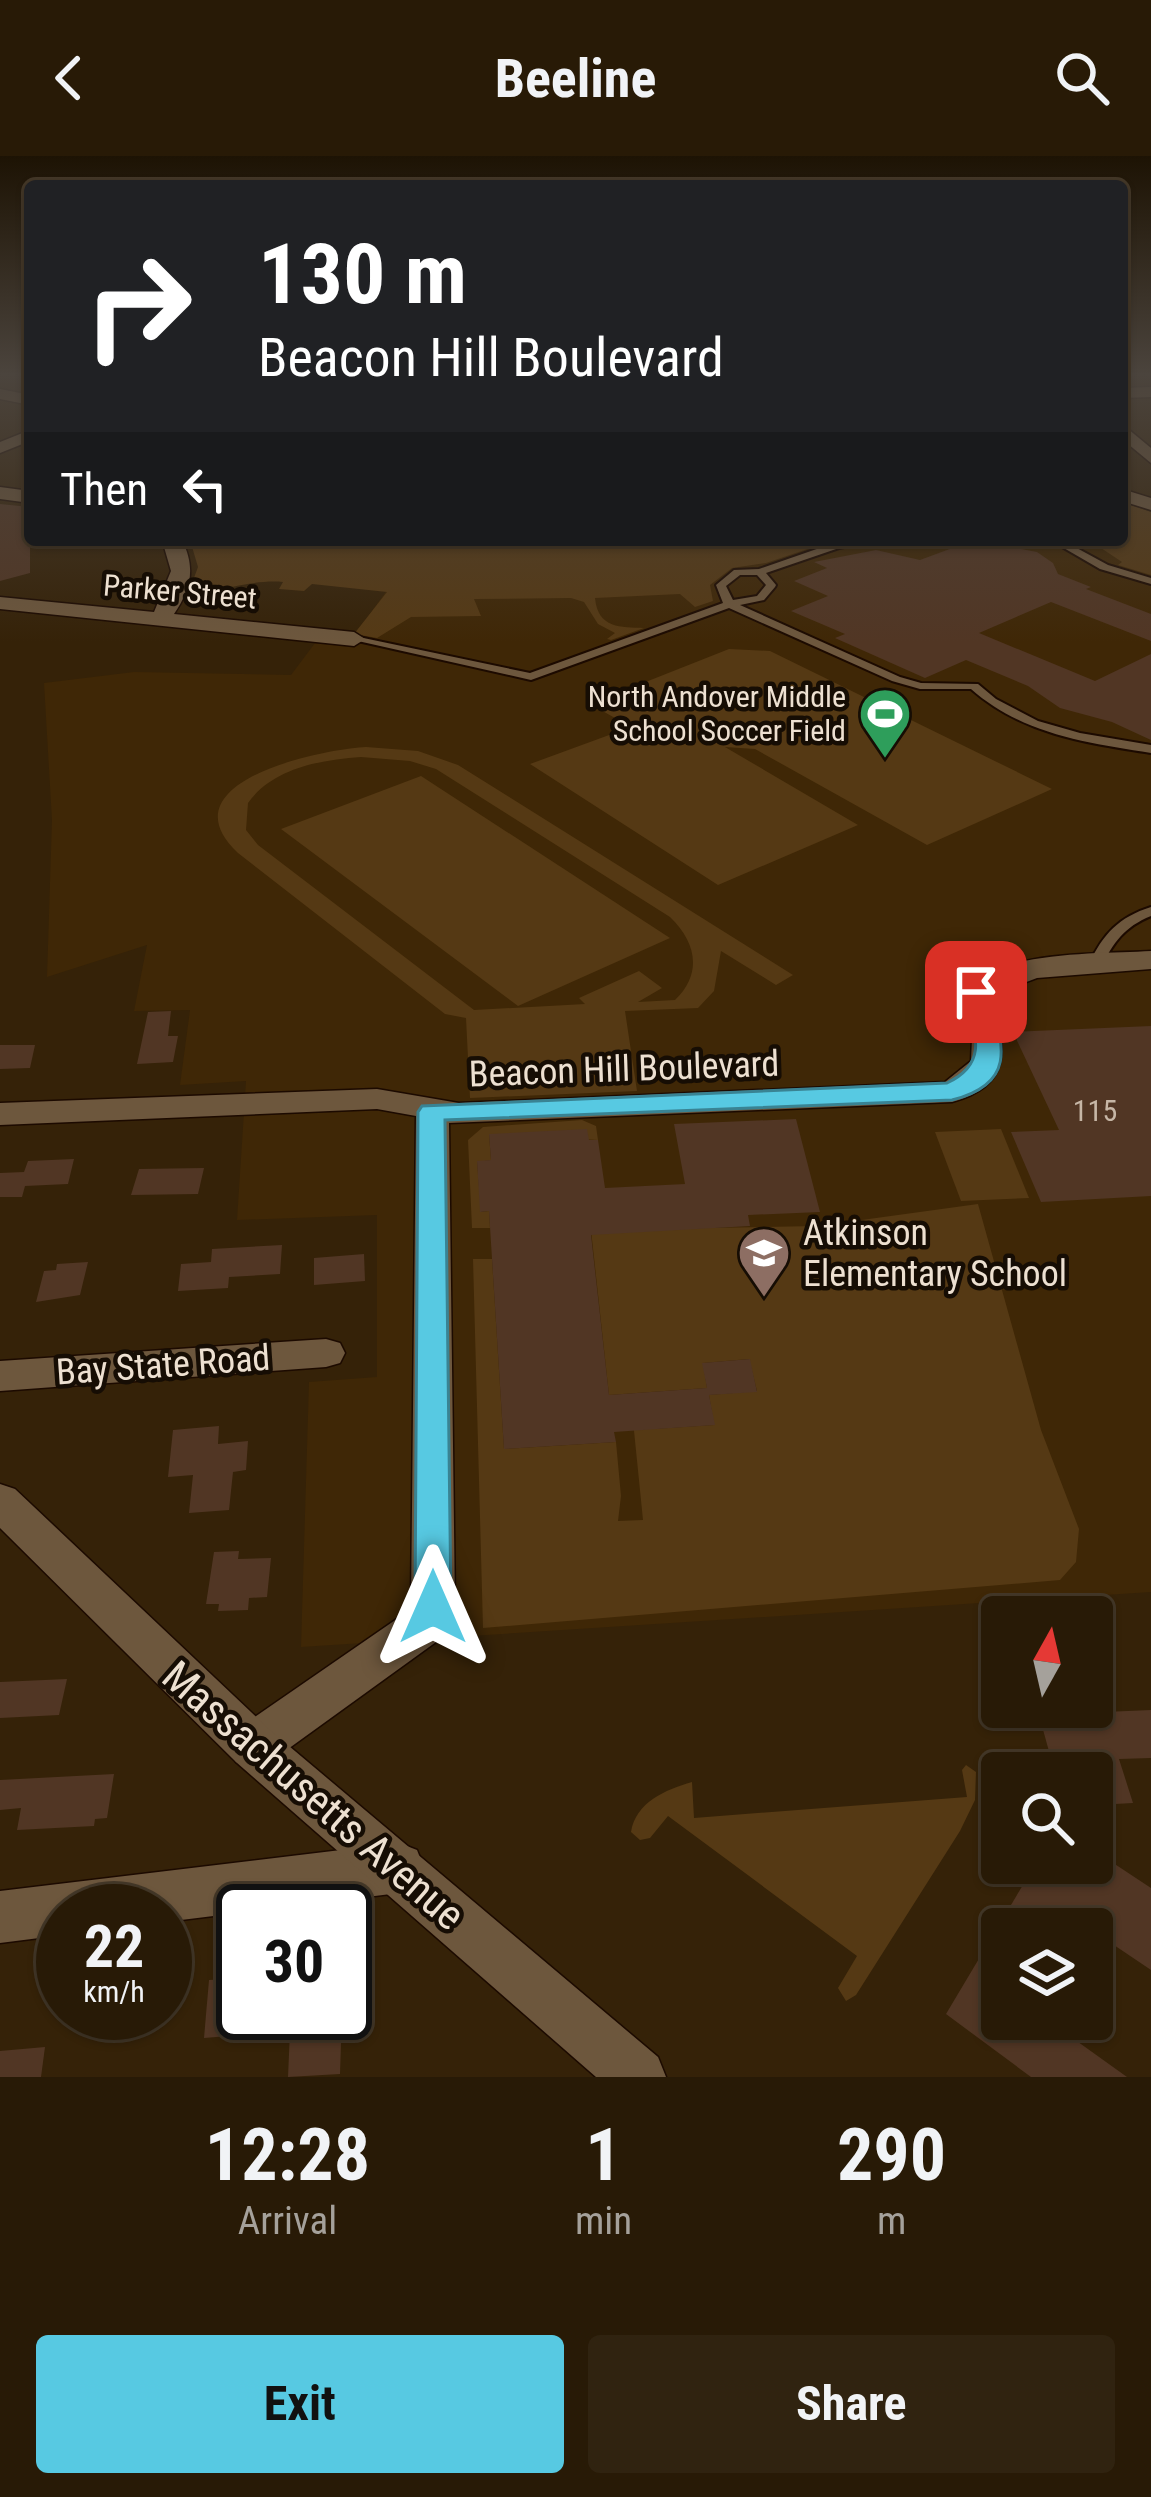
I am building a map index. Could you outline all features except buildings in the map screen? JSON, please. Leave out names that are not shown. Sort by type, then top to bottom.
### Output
[{"type":"street","points":[[160,619],[180,585],[184,568],[175,546]]},
{"type":"street","name":"Parker Street","points":[[0,603],[354,639]]},
{"type":"street","name":"Beacon Hill Boulevard","points":[[0,1114],[377,1099],[432,1112],[952,1092],[986,1069],[992,1052],[976,992],[1037,971],[1151,960]]},
{"type":"street","points":[[253,1746],[420,1628],[433,1607],[432,1112]]},
{"type":"street","name":"Bay State Road","points":[[0,1376],[326,1353]]},
{"type":"street","name":"Massachusetts Avenue","points":[[0,1501],[253,1746],[638,2077]]},
{"type":"street","points":[[0,1917],[399,1868]]},
{"type":"lane","points":[[832,546],[760,572],[738,572],[724,581],[723,596],[729,604],[896,679],[920,686],[974,686],[992,704],[1026,721],[1070,736],[1151,749]]},
{"type":"lane","points":[[1066,546],[1104,567],[1151,581]]},
{"type":"lane","points":[[354,639],[531,677],[770,591],[769,580],[760,572]]},
{"type":"lane","points":[[1096,964],[1109,934],[1126,920],[1151,911]]},
{"type":"shaded area","points":[[1128,504],[1151,512],[1151,575],[1118,565],[1122,562],[1098,546],[1128,546]]},
{"type":"shaded area","points":[[1151,517],[1151,1592],[981,1596],[981,1603],[301,1647],[309,1382],[377,1377],[377,1215],[237,1220],[246,1081],[180,1085],[190,1010],[134,1011],[147,945],[47,977],[52,820],[44,683],[134,672],[291,675],[315,643],[347,646],[387,590],[312,582],[304,546],[1128,546],[1128,535]]},
{"type":"shaded area","points":[[192,546],[816,546],[766,563],[732,568],[710,585],[713,601],[695,607],[680,594],[595,598],[606,621],[644,628],[611,640],[607,639],[615,633],[598,624],[584,602],[571,598],[474,599],[481,616],[411,617],[377,638],[354,634],[387,592],[312,584],[304,591],[279,589],[283,582],[272,582],[188,594],[198,567]]},
{"type":"shaded area","points":[[729,649],[770,651],[1052,789],[927,845],[755,749],[725,747],[858,825],[718,885],[530,764],[631,727],[590,704]]},
{"type":"shaded area","points":[[345,749],[418,751],[458,765],[793,975],[776,985],[721,951],[714,991],[698,1008],[625,1011],[637,1091],[470,1098],[466,1018],[445,1014],[238,853],[220,828],[220,807],[234,789],[257,774]],"holes":[[[345,758],[410,761],[436,769],[670,917],[686,937],[693,958],[684,990],[675,1000],[638,1002],[662,988],[639,971],[579,998],[585,1004],[474,1010],[258,845],[246,830],[248,803],[284,774]]]},
{"type":"shaded area","points":[[421,776],[670,938],[518,1006],[281,829]]},
{"type":"shaded area","points":[[582,1120],[596,1126],[598,1140],[489,1134],[491,1160],[477,1162],[481,1212],[489,1211],[490,1228],[472,1228],[468,1140],[483,1127]]},
{"type":"shaded area","points":[[1001,1129],[1029,1198],[961,1201],[935,1132]]},
{"type":"shaded area","points":[[978,1204],[1041,1430],[1079,1529],[1076,1562],[1060,1580],[483,1628],[473,1259],[492,1259],[504,1449],[616,1442],[621,1496],[618,1521],[643,1520],[631,1401],[653,1429],[714,1425],[709,1395],[757,1391],[749,1359],[703,1363],[707,1388],[609,1395],[591,1230],[818,1226]]},
{"type":"shaded area","points":[[966,1765],[976,1772],[975,1800],[960,1831],[856,1995],[846,2001],[838,1988],[857,1956],[668,1816],[650,1838],[640,1840],[631,1832],[645,1805],[692,1782],[694,1818],[967,1797],[962,1770]]},
{"type":"place","name":"North Andover Middle School Soccer Field","points":[[885,760]]},
{"type":"place","name":"Atkinson Elementary School","points":[[764,1299]]},
{"type":"route","points":[[433,1607],[432,1112],[952,1092],[986,1069],[992,1052],[976,992]]}]
